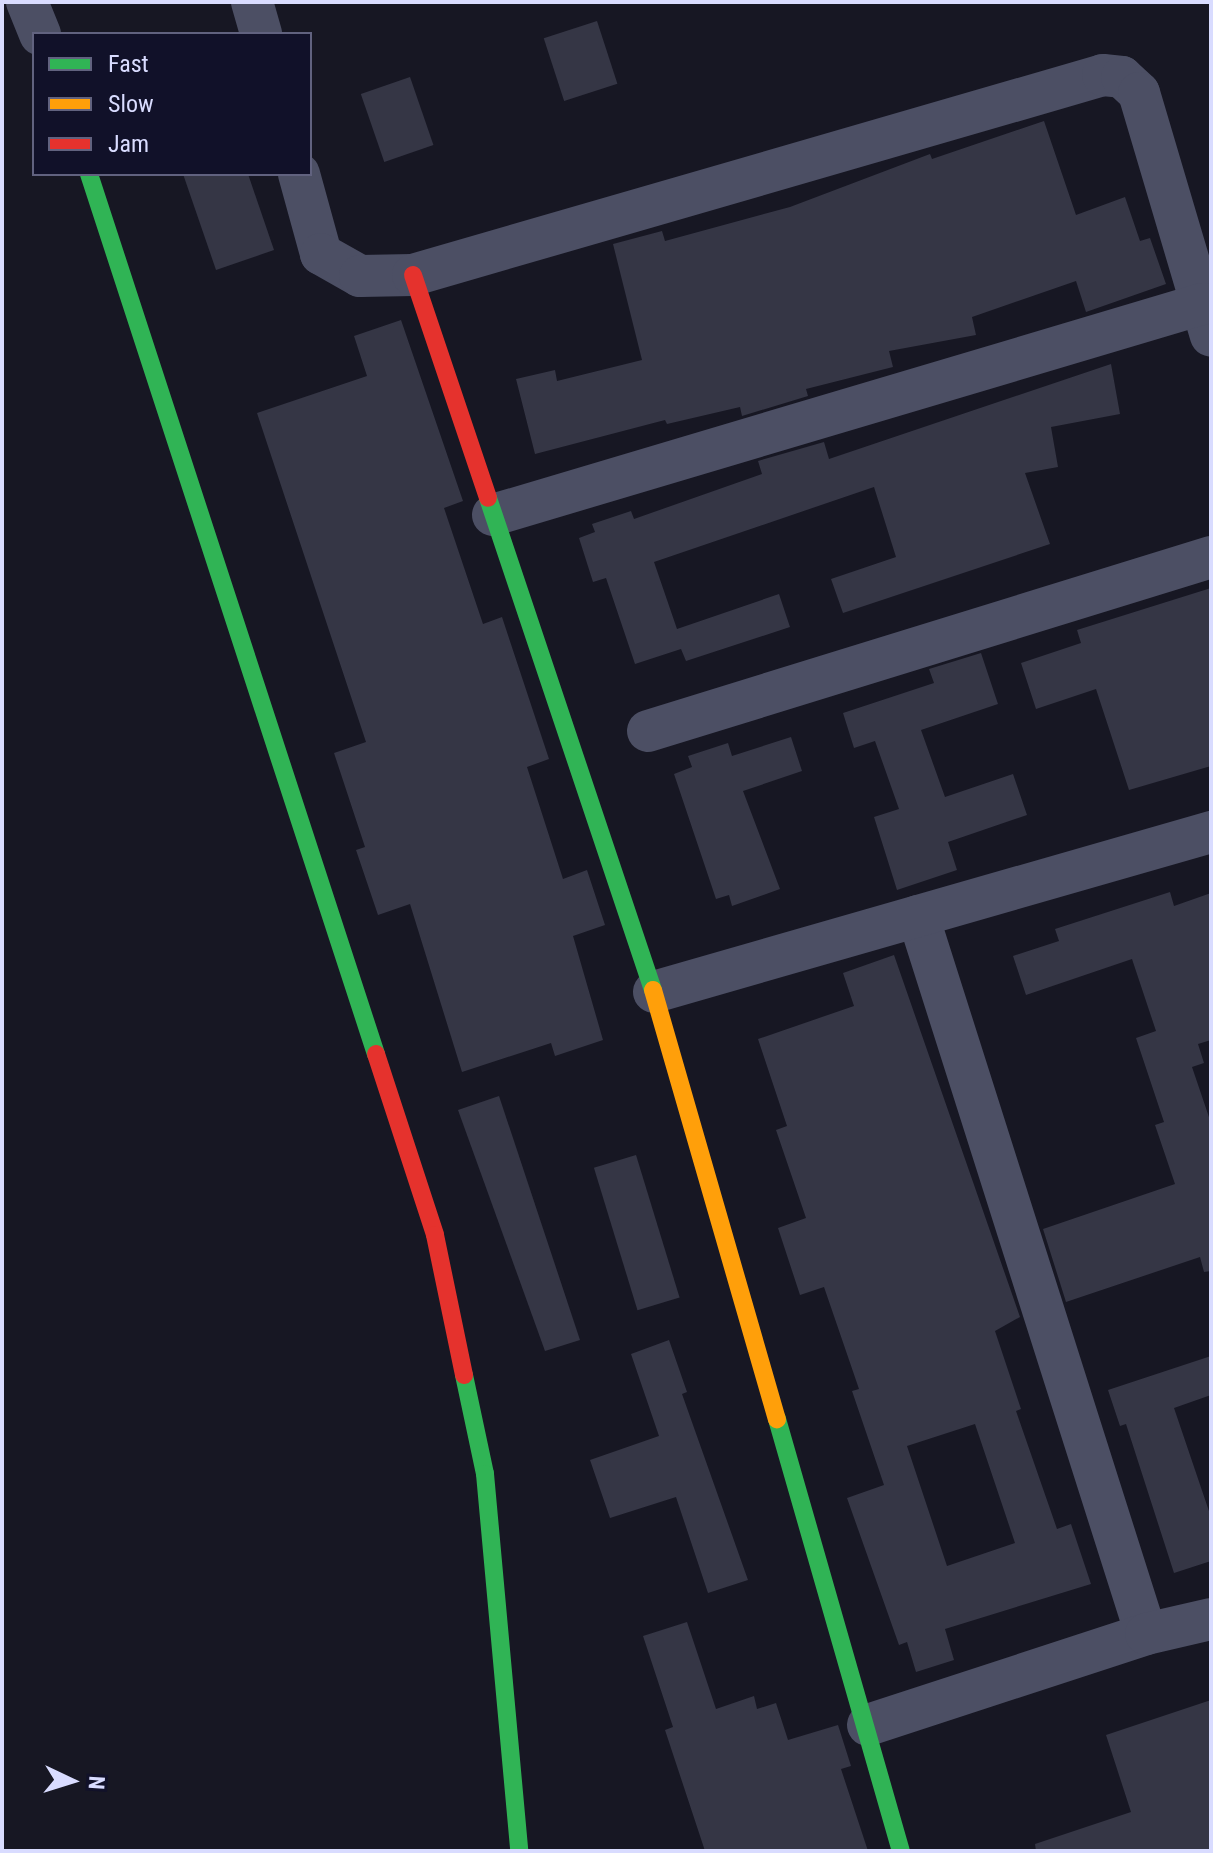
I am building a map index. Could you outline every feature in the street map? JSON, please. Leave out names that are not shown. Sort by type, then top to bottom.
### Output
[{"type":"street","points":[[27,2],[39,32]]},
{"type":"street","points":[[252,2],[260,32]]},
{"type":"street","points":[[300,176],[321,254],[360,276],[413,275],[1103,75],[1122,77],[1139,93],[1206,320],[493,515]]},
{"type":"street","points":[[90,176],[435,1235],[485,1474],[511,1719],[519,1851]]},
{"type":"street","points":[[413,275],[654,992],[868,1725],[901,1851]]},
{"type":"street","points":[[648,731],[1211,557]]},
{"type":"street","points":[[654,992],[1211,832]]},
{"type":"street","points":[[918,916],[1146,1634]]},
{"type":"street","points":[[868,1725],[1146,1634],[1211,1619]]},
{"type":"building","points":[[597,21],[617,84],[564,101],[544,38]]},
{"type":"building","points":[[410,77],[433,145],[384,162],[361,94]]},
{"type":"building","points":[[1044,121],[1076,215],[1125,197],[1140,241],[1150,238],[1166,284],[1086,312],[1076,281],[972,317],[976,335],[889,351],[893,367],[806,389],[808,396],[742,416],[740,407],[667,424],[665,420],[535,454],[516,379],[555,370],[557,381],[642,360],[613,244],[662,231],[665,241],[790,207],[930,154],[932,159]]},
{"type":"building","points":[[184,176],[249,176],[274,250],[216,270]]},
{"type":"building","points":[[401,320],[463,501],[444,508],[483,624],[502,617],[549,759],[527,767],[563,879],[587,870],[605,925],[573,936],[603,1040],[555,1056],[551,1043],[462,1072],[410,904],[378,915],[356,850],[365,847],[334,753],[366,742],[257,413],[367,376],[354,336]]},
{"type":"building","points":[[1111,364],[1120,414],[1051,427],[1058,467],[1025,473],[1050,544],[843,613],[831,579],[896,557],[874,487],[654,562],[677,629],[779,594],[790,627],[686,661],[681,649],[635,664],[606,578],[593,582],[579,538],[595,532],[592,524],[631,511],[634,519],[762,474],[758,461],[824,442],[829,459]]},
{"type":"building","points":[[1211,588],[1211,766],[1129,790],[1096,689],[1036,709],[1021,663],[1081,643],[1077,630]]},
{"type":"building","points":[[981,653],[998,704],[921,730],[945,797],[1013,774],[1027,815],[948,842],[957,870],[897,890],[874,817],[899,809],[875,741],[854,748],[843,713],[934,683],[929,669]]},
{"type":"building","points":[[791,737],[802,771],[743,791],[780,889],[732,906],[729,895],[716,899],[674,774],[692,767],[688,756],[728,743],[732,756]]},
{"type":"building","points":[[1170,892],[1174,906],[1211,893],[1211,1040],[1198,1044],[1204,1063],[1192,1067],[1211,1123],[1211,1271],[1204,1272],[1200,1257],[1066,1302],[1043,1229],[1175,1184],[1155,1125],[1164,1122],[1136,1038],[1156,1031],[1132,959],[1026,995],[1013,956],[1059,941],[1055,929]]},
{"type":"building","points":[[894,955],[1020,1317],[995,1331],[1021,1409],[1016,1411],[1057,1529],[1071,1524],[1091,1584],[945,1629],[954,1660],[916,1672],[907,1642],[899,1645],[847,1498],[884,1485],[852,1391],[859,1389],[824,1287],[800,1295],[778,1228],[806,1218],[776,1130],[787,1126],[758,1039],[854,1006],[843,973]],"holes":[[[975,1424],[1015,1543],[947,1566],[907,1446]]]},
{"type":"building","points":[[499,1096],[580,1340],[545,1351],[458,1110]]},
{"type":"building","points":[[636,1155],[680,1297],[637,1310],[594,1168]]},
{"type":"building","points":[[669,1340],[687,1392],[682,1394],[748,1580],[708,1593],[676,1497],[610,1518],[590,1460],[659,1436],[631,1354]]},
{"type":"building","points":[[1211,1356],[1211,1395],[1174,1408],[1211,1517],[1211,1561],[1174,1573],[1126,1424],[1120,1426],[1108,1390]]},
{"type":"building","points":[[687,1622],[716,1709],[754,1696],[757,1709],[776,1703],[788,1740],[838,1725],[851,1766],[841,1769],[868,1851],[705,1851],[665,1730],[673,1727],[643,1636]]},
{"type":"building","points":[[1211,1700],[1211,1851],[1036,1851],[1035,1844],[1131,1812],[1106,1735]]},
{"type":"traffic: fast","points":[[90,176],[376,1054]]},
{"type":"traffic: fast","points":[[488,498],[653,990]]},
{"type":"traffic: fast","points":[[464,1375],[485,1474],[519,1851]]},
{"type":"traffic: fast","points":[[777,1419],[901,1851]]},
{"type":"traffic: slow","points":[[653,990],[777,1419]]},
{"type":"traffic: jam","points":[[413,275],[488,498]]},
{"type":"traffic: jam","points":[[376,1054],[435,1235],[464,1375]]}]
